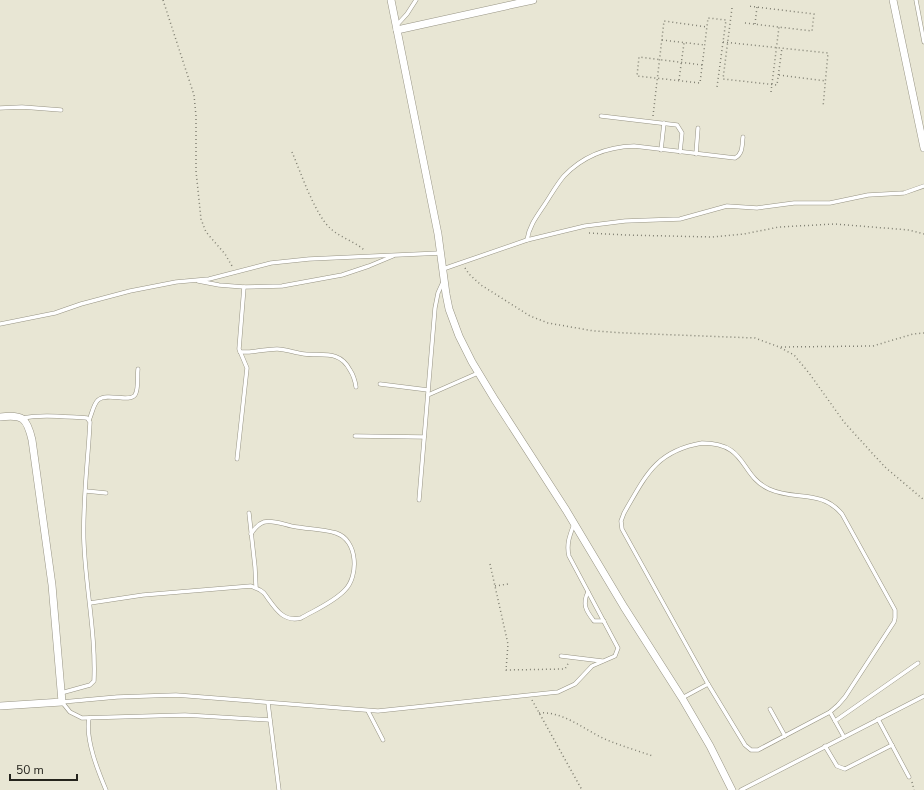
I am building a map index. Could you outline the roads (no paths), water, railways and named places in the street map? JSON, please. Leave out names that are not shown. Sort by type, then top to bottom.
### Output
[{"type":"street","points":[[391,0],[441,253],[446,294],[453,323],[465,350],[478,373],[682,698],[710,746],[732,790]]},
{"type":"street","points":[[396,28],[534,0]]},
{"type":"street","points":[[893,0],[924,148]]},
{"type":"street","points":[[0,417],[14,415],[22,418],[26,421],[29,429],[52,585],[62,702],[0,706]]},
{"type":"lane","points":[[396,28],[416,0]]},
{"type":"lane","points":[[916,0],[924,42]]},
{"type":"lane","points":[[0,108],[22,107],[61,110]]},
{"type":"lane","points":[[600,116],[677,125],[682,133],[680,152]]},
{"type":"lane","points":[[662,150],[664,123]]},
{"type":"lane","points":[[696,154],[698,128]]},
{"type":"lane","points":[[527,240],[531,224],[563,177],[583,160],[601,152],[620,147],[634,146],[736,158],[741,152],[743,138]]},
{"type":"lane","points":[[443,269],[527,240],[585,226],[605,223],[680,219],[727,206],[756,208],[794,203],[830,203],[868,195],[904,193],[924,186]]},
{"type":"lane","points":[[0,324],[55,313],[81,304],[130,291],[176,282],[195,281],[260,265],[290,261],[441,253]]},
{"type":"lane","points":[[195,281],[244,287],[282,286],[338,276],[369,266],[395,255]]},
{"type":"lane","points":[[419,500],[436,301],[444,279]]},
{"type":"lane","points":[[237,459],[247,368],[246,362],[240,352],[244,287]]},
{"type":"lane","points":[[240,352],[252,353],[280,349],[305,354],[337,356],[347,364],[354,378],[356,387]]},
{"type":"lane","points":[[61,693],[90,686],[94,681],[94,647],[83,526],[89,420],[95,404],[100,399],[108,397],[130,398],[134,396],[136,392],[138,369]]},
{"type":"lane","points":[[428,395],[478,373]]},
{"type":"lane","points":[[380,384],[428,390]]},
{"type":"lane","points":[[22,418],[46,416],[87,418],[89,420]]},
{"type":"lane","points":[[355,436],[424,437]]},
{"type":"lane","points":[[702,443],[710,443],[726,447],[733,451],[739,456],[756,479],[769,489],[779,492],[816,497],[828,501],[833,505],[842,514],[894,607],[896,614],[894,622],[845,697],[838,705],[830,712],[758,750],[747,748],[708,684],[623,533],[621,525],[622,516],[631,500],[656,464],[661,459],[682,447],[702,443]]},
{"type":"lane","points":[[86,491],[106,493]]},
{"type":"lane","points":[[249,514],[256,588]]},
{"type":"lane","points":[[90,603],[169,592],[246,586],[256,588],[264,593],[283,616],[297,619],[336,598],[345,591],[351,581],[354,561],[350,546],[337,533],[295,527],[268,521],[260,524],[251,534]]},
{"type":"lane","points":[[270,720],[185,715],[89,718],[76,716],[65,708],[62,702],[117,696],[169,695],[368,711],[397,710],[558,692],[564,690],[575,684],[592,666],[615,656],[618,651],[618,648],[569,556],[567,544],[574,524]]},
{"type":"lane","points":[[588,592],[585,599],[585,606],[594,621],[604,621]]},
{"type":"lane","points":[[561,656],[603,661]]},
{"type":"lane","points":[[835,721],[918,663]]},
{"type":"lane","points":[[682,698],[708,684]]},
{"type":"lane","points":[[741,790],[924,696]]},
{"type":"lane","points":[[268,703],[279,790]]},
{"type":"lane","points":[[770,709],[785,736]]},
{"type":"lane","points":[[368,711],[384,740]]},
{"type":"lane","points":[[830,712],[844,737]]},
{"type":"lane","points":[[89,718],[88,731],[92,749],[106,790]]},
{"type":"lane","points":[[878,719],[909,777]]},
{"type":"lane","points":[[825,746],[838,766],[844,769],[892,745]]}]
